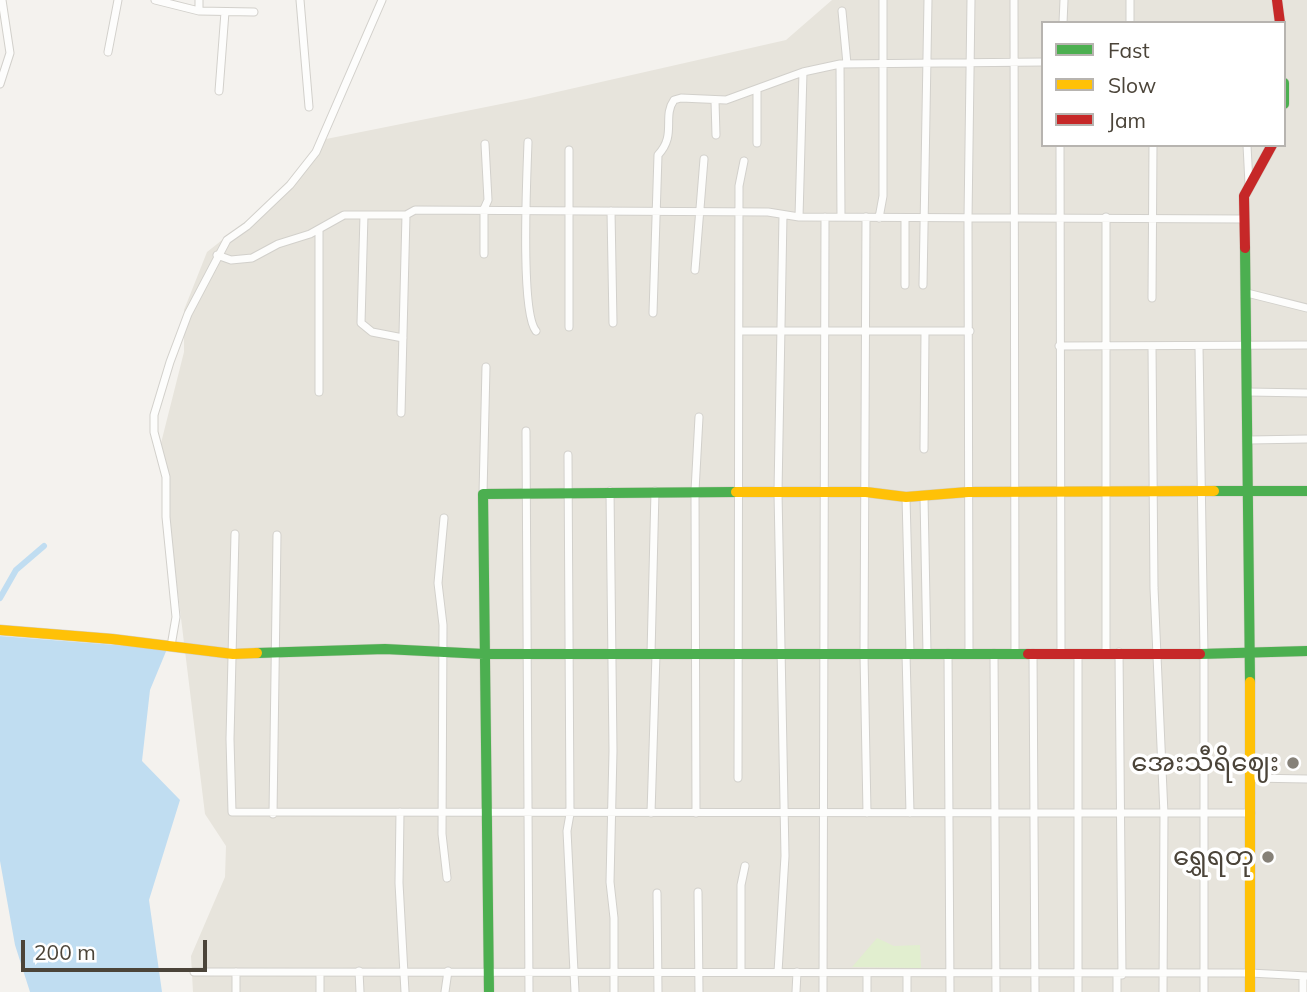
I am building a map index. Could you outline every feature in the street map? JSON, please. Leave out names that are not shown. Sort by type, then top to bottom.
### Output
[{"type":"street","points":[[0,84],[10,53],[2,0]]},
{"type":"street","points":[[108,52],[118,0]]},
{"type":"street","points":[[155,0],[199,11],[254,12]]},
{"type":"street","points":[[199,11],[200,0]]},
{"type":"street","points":[[300,0],[309,107]]},
{"type":"street","points":[[171,646],[176,617],[166,517],[166,477],[154,415],[183,326],[227,240],[247,226],[290,186],[316,152],[383,0]]},
{"type":"street","points":[[879,218],[883,196],[883,0]]},
{"type":"street","points":[[923,285],[928,0]]},
{"type":"street","points":[[969,653],[968,219],[971,0]]},
{"type":"street","points":[[1014,0],[1012,219],[1015,652]]},
{"type":"street","points":[[1063,21],[1064,0]]},
{"type":"street","points":[[1130,0],[1130,21]]},
{"type":"street","points":[[1277,0],[1280,21]]},
{"type":"street","points":[[841,218],[844,64],[842,11]]},
{"type":"street","points":[[219,91],[225,12]]},
{"type":"street","points":[[653,313],[658,155],[670,138],[670,105],[674,100],[715,100],[757,90],[803,72],[844,64],[928,61],[1041,62]]},
{"type":"street","points":[[799,217],[803,72]]},
{"type":"street","points":[[757,90],[757,143]]},
{"type":"street","points":[[715,100],[716,135]]},
{"type":"street","points":[[528,142],[528,287],[531,325],[536,331]]},
{"type":"street","points":[[484,254],[484,209],[488,200],[485,144]]},
{"type":"street","points":[[1060,147],[1061,654]]},
{"type":"street","points":[[1152,298],[1153,147]]},
{"type":"street","points":[[1247,147],[1249,185]]},
{"type":"street","points":[[1250,992],[1251,493],[1244,196],[1271,147]]},
{"type":"street","points":[[569,150],[569,327]]},
{"type":"street","points":[[695,270],[704,159]]},
{"type":"street","points":[[738,778],[739,186],[744,161]]},
{"type":"street","points":[[217,255],[231,260],[252,258],[278,244],[319,230],[344,215],[405,215],[415,210],[741,212],[825,218],[1245,219]]},
{"type":"street","points":[[611,211],[613,323]]},
{"type":"street","points":[[364,215],[360,323],[372,332],[403,338]]},
{"type":"street","points":[[401,413],[405,215]]},
{"type":"street","points":[[778,972],[785,856],[782,813],[778,492],[783,215]]},
{"type":"street","points":[[1106,217],[1106,653]]},
{"type":"street","points":[[823,992],[826,813],[823,492],[825,218]]},
{"type":"street","points":[[866,218],[864,653],[867,813]]},
{"type":"street","points":[[905,218],[905,285]]},
{"type":"street","points":[[319,230],[319,392]]},
{"type":"street","points":[[1247,293],[1307,308]]},
{"type":"street","points":[[740,331],[970,331]]},
{"type":"street","points":[[924,449],[925,332]]},
{"type":"street","points":[[1059,346],[1307,345]]},
{"type":"street","points":[[1152,346],[1157,654],[1164,814],[1163,992]]},
{"type":"street","points":[[1199,347],[1199,493],[1204,654],[1204,992]]},
{"type":"street","points":[[485,367],[484,654],[491,971],[489,992]]},
{"type":"street","points":[[1248,392],[1307,393]]},
{"type":"street","points":[[696,813],[695,491],[699,417]]},
{"type":"street","points":[[526,431],[529,492],[529,992]]},
{"type":"street","points":[[1249,440],[1307,439]]},
{"type":"street","points":[[568,455],[570,814],[567,847],[575,992]]},
{"type":"street","points":[[610,491],[614,751],[609,814],[614,992]]},
{"type":"street","points":[[651,813],[655,491]]},
{"type":"street","points":[[483,494],[738,491],[866,492],[924,497],[968,492],[1307,491]]},
{"type":"street","points":[[906,497],[910,813]]},
{"type":"street","points":[[924,497],[928,653]]},
{"type":"street","points":[[444,518],[438,583],[442,654],[442,834],[447,878]]},
{"type":"street","points":[[235,534],[232,812],[1251,813]]},
{"type":"street","points":[[273,814],[277,535]]},
{"type":"street","points":[[0,630],[233,654],[274,655],[385,649],[442,654],[1204,654],[1307,651]]},
{"type":"street","points":[[1117,992],[1121,814],[1119,652]]},
{"type":"street","points":[[948,653],[950,992]]},
{"type":"street","points":[[994,653],[996,992]]},
{"type":"street","points":[[1033,653],[1035,992]]},
{"type":"street","points":[[1078,654],[1078,992]]},
{"type":"street","points":[[1251,779],[1307,779]]},
{"type":"street","points":[[400,812],[399,883],[404,992]]},
{"type":"street","points":[[741,972],[741,885],[745,866]]},
{"type":"street","points":[[698,892],[699,992]]},
{"type":"street","points":[[657,893],[658,992]]},
{"type":"street","points":[[359,971],[360,992]]},
{"type":"street","points":[[445,992],[448,971]]},
{"type":"street","points":[[194,972],[615,971],[658,974],[797,972],[950,975],[1250,973],[1305,976],[1303,992]]},
{"type":"street","points":[[236,972],[236,992]]},
{"type":"street","points":[[796,992],[797,972]]},
{"type":"street","points":[[320,973],[320,992]]},
{"type":"street","points":[[867,973],[867,992]]},
{"type":"street","points":[[907,974],[907,992]]},
{"type":"shaded area","points":[[832,0],[1307,0],[1307,992],[193,992],[191,956],[225,877],[226,846],[205,814],[160,447],[184,352],[184,310],[207,252],[265,206],[326,139],[526,99],[786,40]]},
{"type":"green space","points":[[877,938],[894,946],[920,945],[921,968],[852,967]]},
{"type":"water","points":[[0,636],[167,649],[150,690],[142,761],[180,800],[149,900],[162,992],[30,992],[15,945],[0,861]]},
{"type":"waterway","points":[[0,598],[16,570],[44,546]]},
{"type":"traffic: fast","points":[[1245,248],[1250,682]]},
{"type":"traffic: fast","points":[[1214,491],[1307,491]]},
{"type":"traffic: fast","points":[[489,992],[483,494],[736,492]]},
{"type":"traffic: fast","points":[[257,653],[385,649],[484,654],[1028,654]]},
{"type":"traffic: fast","points":[[1200,654],[1307,651]]},
{"type":"traffic: slow","points":[[736,492],[866,492],[906,497],[968,492],[1214,491]]},
{"type":"traffic: slow","points":[[0,630],[112,639],[233,654],[257,653]]},
{"type":"traffic: slow","points":[[1250,682],[1250,992]]},
{"type":"traffic: jam","points":[[1277,0],[1280,21]]},
{"type":"traffic: jam","points":[[1245,248],[1244,196],[1271,147]]},
{"type":"traffic: jam","points":[[1028,654],[1200,654]]},
{"type":"place","name":"အေးသီရိဈေး","points":[[1293,763]]},
{"type":"place","name":"ရွှေရတု","points":[[1268,857]]}]
